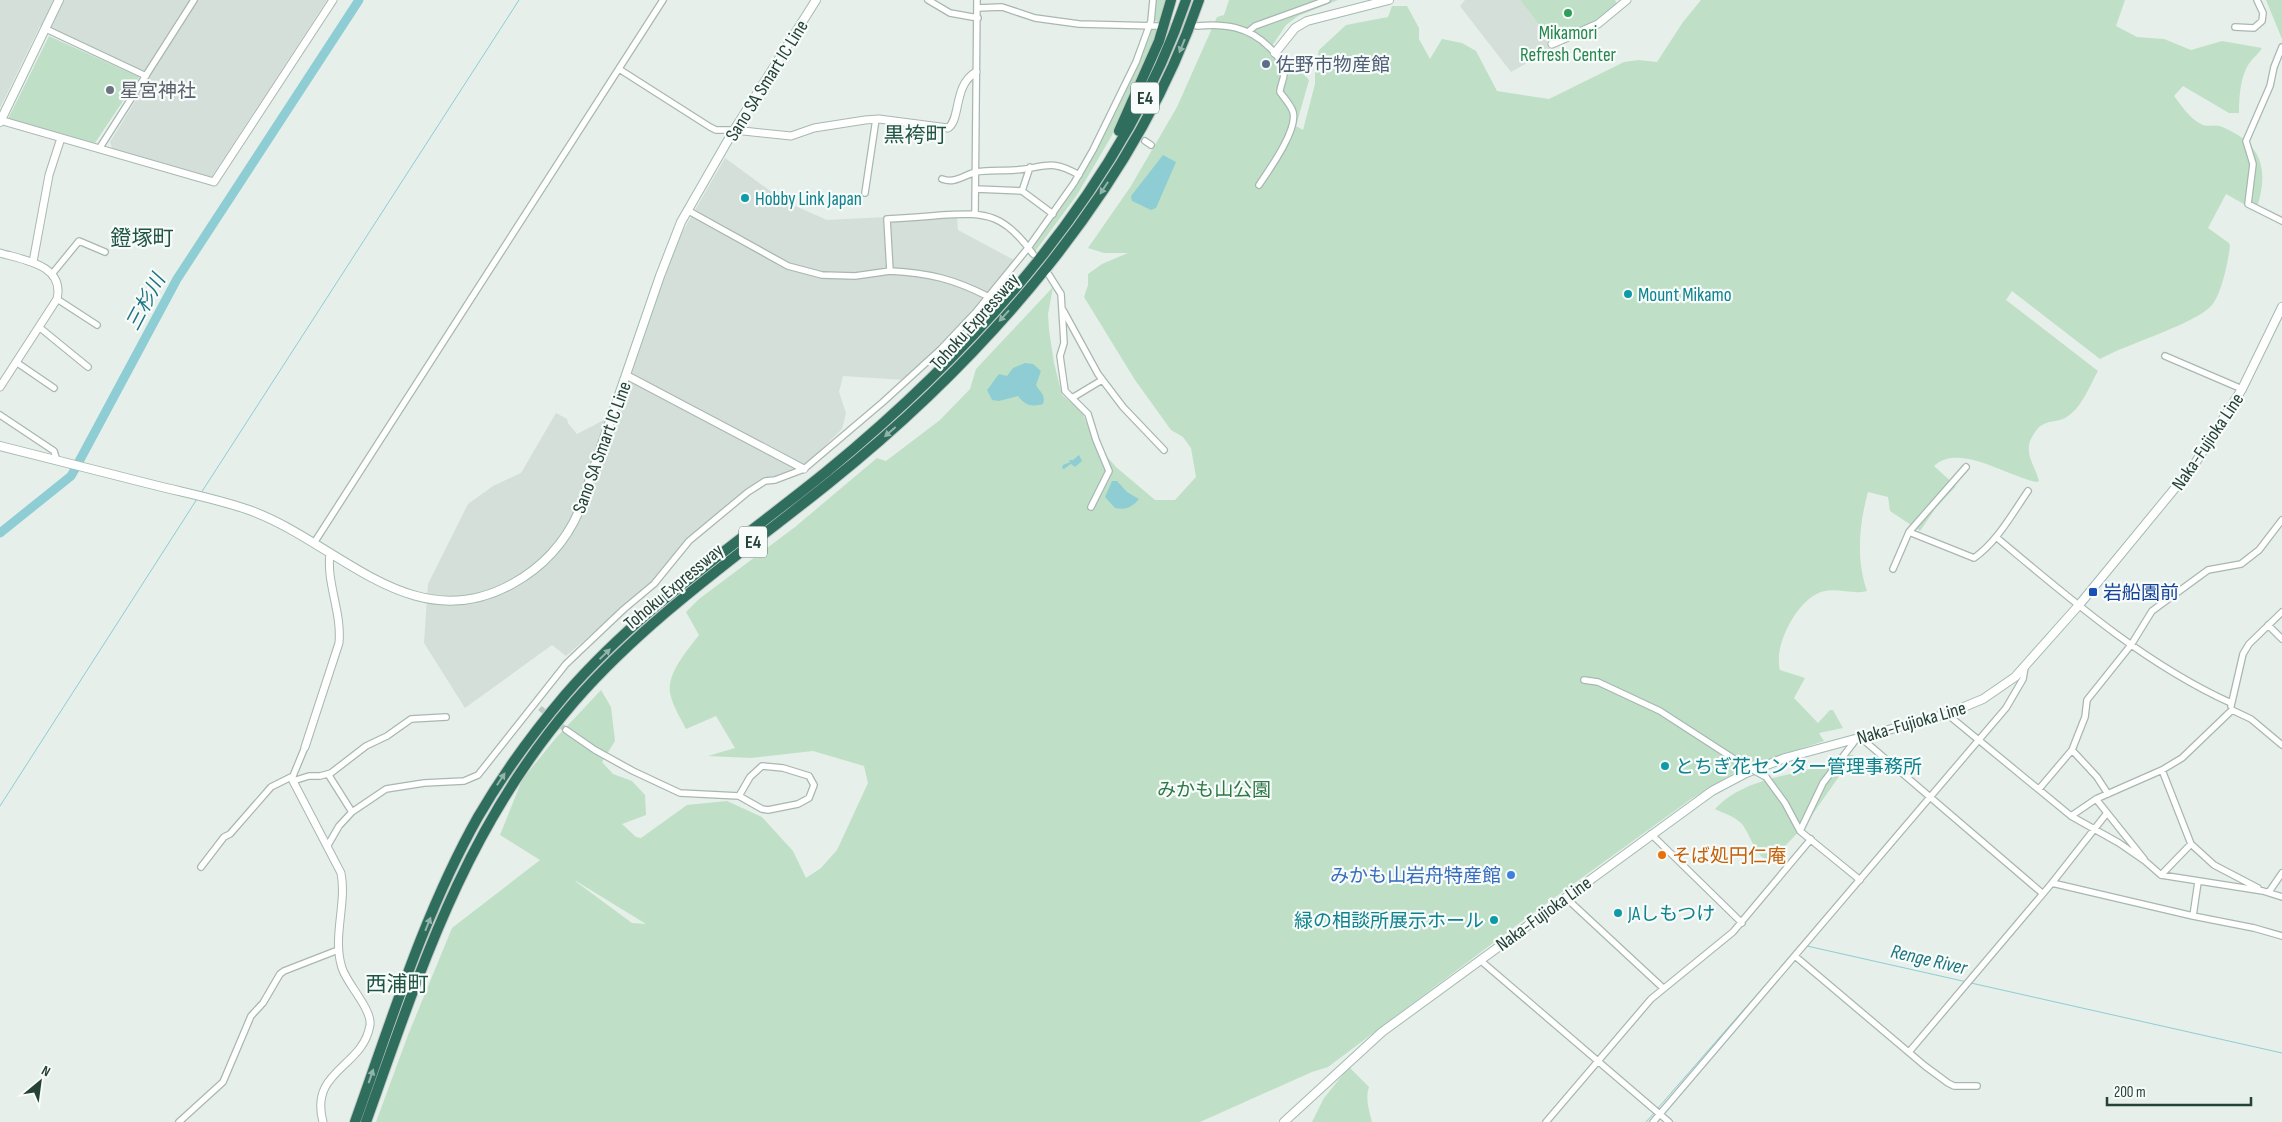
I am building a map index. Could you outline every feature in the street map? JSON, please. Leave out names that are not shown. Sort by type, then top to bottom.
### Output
[{"type":"highway","points":[[1089,190],[1130,110],[1160,41],[1171,0]]},
{"type":"highway","name":"Tohoku Expressway","points":[[355,1122],[408,975],[448,877],[495,790],[545,719],[587,671],[640,621],[857,446],[926,384],[1006,298],[1061,230],[1089,190],[1147,94],[1170,43],[1186,0]]},
{"type":"highway","name":"Tohoku Expressway","points":[[366,1122],[414,987],[458,882],[495,810],[536,749],[577,699],[632,642],[702,583],[864,455],[934,391],[996,326],[1051,260],[1120,163],[1169,74],[1198,0]]},
{"type":"main road","points":[[0,121],[59,0]]},
{"type":"main road","name":"Sano SA Smart IC Line","points":[[57,461],[208,498],[262,515],[390,588],[427,599],[457,600],[474,598],[505,588],[526,576],[557,548],[575,521],[671,245],[687,210],[734,130],[816,0]]},
{"type":"main road","points":[[1275,53],[1295,28],[1307,21],[1389,0]]},
{"type":"main road","name":"Naka-Fujioka Line","points":[[1284,1122],[1382,1032],[1565,896],[1712,791],[1738,776],[1765,764],[1947,714],[1983,699],[2001,687],[2025,667],[2184,478],[2242,389],[2282,308]]},
{"type":"main road","points":[[0,446],[57,461]]},
{"type":"street","points":[[99,149],[194,0]]},
{"type":"street","points":[[0,121],[214,182],[333,0]]},
{"type":"street","points":[[314,543],[663,0]]},
{"type":"street","points":[[928,0],[950,12],[978,18]]},
{"type":"street","points":[[975,213],[977,0]]},
{"type":"street","points":[[328,845],[339,826],[352,812],[386,789],[424,782],[464,781],[478,775],[537,706],[566,664],[624,609],[654,584],[690,541],[748,492],[765,481],[775,480],[804,469],[942,349],[988,298],[1028,248],[1079,175],[1110,120],[1136,62],[1149,26],[1153,0]]},
{"type":"street","points":[[1249,31],[1256,26],[1326,0]]},
{"type":"street","points":[[1552,44],[1598,24],[1627,0]]},
{"type":"street","points":[[2236,27],[2254,28],[2262,21],[2263,13],[2257,0]]},
{"type":"street","points":[[977,8],[1002,7],[1035,18],[1079,24],[1157,26]]},
{"type":"street","points":[[1197,26],[1225,26],[1249,31],[1275,53],[1284,72],[1280,92],[1293,110],[1293,120],[1282,150],[1259,185]]},
{"type":"street","points":[[46,29],[146,76]]},
{"type":"street","points":[[2282,47],[2274,67],[2270,86],[2246,141],[2252,158],[2254,172],[2248,204],[2282,221]]},
{"type":"street","points":[[619,68],[716,130],[791,136],[814,128],[876,120],[951,126],[961,90],[976,72]]},
{"type":"street","points":[[866,193],[876,120]]},
{"type":"street","points":[[1110,120],[1118,124]]},
{"type":"street","points":[[33,262],[49,175],[61,138]]},
{"type":"street","points":[[942,179],[952,181],[976,172],[1015,170],[1046,164],[1055,165],[1079,175]]},
{"type":"street","points":[[1022,191],[1030,167]]},
{"type":"street","points":[[976,189],[1022,191],[1053,214]]},
{"type":"street","points":[[687,210],[788,266],[822,275],[855,276],[890,271],[917,272],[946,278],[988,298]]},
{"type":"street","points":[[890,271],[887,219],[975,213],[998,220],[1015,232],[1033,254]]},
{"type":"street","points":[[52,274],[79,241],[105,252]]},
{"type":"street","points":[[0,253],[33,262],[52,274],[59,288],[57,299],[0,387]]},
{"type":"street","points":[[1049,275],[1061,294],[1063,310],[1061,319],[1064,343],[1060,356],[1065,391],[1088,414],[1109,471],[1091,507]]},
{"type":"street","points":[[57,299],[97,325]]},
{"type":"street","points":[[1063,310],[1102,380],[1123,407],[1164,450]]},
{"type":"street","points":[[39,327],[88,367]]},
{"type":"street","points":[[2165,356],[2242,389]]},
{"type":"street","points":[[16,362],[54,388]]},
{"type":"street","points":[[626,375],[804,469]]},
{"type":"street","points":[[1072,398],[1102,380]]},
{"type":"street","points":[[0,415],[54,450],[57,461]]},
{"type":"street","points":[[1893,569],[1909,532],[1966,467]]},
{"type":"street","points":[[1909,532],[1974,558],[1982,553],[1996,537],[2028,491]]},
{"type":"street","points":[[2039,790],[2072,750],[2085,717],[2087,700],[2131,645],[2152,611],[2208,570],[2241,564],[2259,550],[2282,520]]},
{"type":"street","points":[[1996,537],[2131,645],[2191,683],[2231,703]]},
{"type":"street","points":[[323,1122],[320,1110],[324,1089],[334,1074],[352,1059],[359,1050],[368,1034],[370,1024],[362,1002],[344,974],[338,950],[344,886],[328,845],[293,779],[339,643],[340,631],[330,577],[330,553]]},
{"type":"street","points":[[2232,710],[2231,703],[2243,654],[2249,644],[2282,612]]},
{"type":"street","points":[[2268,625],[2282,639]]},
{"type":"street","points":[[1653,1122],[1657,1112],[1795,956],[2009,704],[2023,679],[2025,667]]},
{"type":"street","points":[[1584,680],[1598,682],[1660,711],[1766,778],[1786,803],[1800,831],[1860,880]]},
{"type":"street","points":[[2232,710],[2251,719],[2282,745]]},
{"type":"street","points":[[2071,816],[2096,799],[2162,770],[2182,758],[2232,710]]},
{"type":"street","points":[[1947,714],[2071,816],[2145,861],[2161,875],[2266,891]]},
{"type":"street","points":[[201,866],[224,837],[230,834],[271,787],[293,779],[328,774],[366,746],[387,736],[411,719],[446,717]]},
{"type":"street","points":[[566,730],[595,750],[672,790],[698,795],[739,796],[766,810],[792,806],[809,798],[814,785],[809,776],[783,768],[762,766],[750,776],[739,796]]},
{"type":"street","points":[[1800,831],[1823,783],[1856,738],[1930,797],[2042,893]]},
{"type":"street","points":[[2072,750],[2097,777],[2108,794]]},
{"type":"street","points":[[2162,770],[2191,844],[2214,865],[2282,898]]},
{"type":"street","points":[[328,774],[352,812]]},
{"type":"street","points":[[2096,799],[2145,861]]},
{"type":"street","points":[[1909,1052],[1972,980],[2107,813]]},
{"type":"street","points":[[1651,834],[1742,923]]},
{"type":"street","points":[[1546,1122],[1663,988],[1724,940],[1742,923],[1811,839]]},
{"type":"street","points":[[2161,875],[2191,844]]},
{"type":"street","points":[[2266,891],[2282,872]]},
{"type":"street","points":[[2193,916],[2198,882]]},
{"type":"street","points":[[2052,883],[2193,916],[2254,928],[2282,936]]},
{"type":"street","points":[[1565,896],[1663,988]]},
{"type":"street","points":[[179,1122],[223,1082],[251,1016],[263,1002],[280,974],[338,950]]},
{"type":"street","points":[[1795,956],[1948,1083],[1954,1086],[1977,1086]]},
{"type":"street","points":[[1480,960],[1669,1122]]},
{"type":"shaded area","points":[[0,0],[327,0],[211,178],[112,148],[110,142],[150,77],[40,26],[0,108]]},
{"type":"shaded area","points":[[1465,0],[1520,0],[1555,47],[1511,72],[1460,6]]},
{"type":"shaded area","points":[[725,158],[784,201],[827,220],[886,217],[957,218],[958,230],[1014,260],[955,331],[904,380],[843,376],[839,392],[846,413],[842,429],[807,463],[776,476],[763,478],[691,535],[654,580],[566,656],[552,645],[465,708],[424,643],[428,584],[468,504],[493,486],[521,473],[556,413],[567,419],[577,434],[604,420],[615,421],[676,243]]},
{"type":"green space","points":[[1154,0],[1168,0],[1163,21],[1142,72],[1111,137],[1077,195],[1034,253],[1031,245],[1105,133],[1128,84],[1150,28],[1158,27],[1159,23],[1153,19]]},
{"type":"green space","name":"みかも山公園","points":[[1229,0],[1338,0],[1298,16],[1286,25],[1272,46],[1309,80],[1296,126],[1303,130],[1315,84],[1315,68],[1319,50],[1346,25],[1388,17],[1392,6],[1407,6],[1419,28],[1419,39],[1430,59],[1442,39],[1462,43],[1476,51],[1497,91],[1549,99],[1624,62],[1639,60],[1657,62],[1683,22],[1701,0],[2125,0],[2116,26],[2137,37],[2164,39],[2191,50],[2222,41],[2262,48],[2245,72],[2240,90],[2239,113],[2229,113],[2183,86],[2174,96],[2186,112],[2197,122],[2206,126],[2220,126],[2245,140],[2254,149],[2262,170],[2260,196],[2256,211],[2226,194],[2208,228],[2229,243],[2230,246],[2222,285],[2212,305],[2191,319],[2100,359],[2012,291],[2006,300],[2098,371],[2082,401],[2073,412],[2065,418],[2048,422],[2041,426],[2032,437],[2029,454],[2039,481],[2026,479],[1970,459],[1944,460],[1934,466],[1956,486],[1935,509],[1920,531],[1890,511],[1888,497],[1868,492],[1860,542],[1861,567],[1867,591],[1827,591],[1812,597],[1803,604],[1789,625],[1780,649],[1780,670],[1805,678],[1794,698],[1818,723],[1830,710],[1833,710],[1843,728],[1819,733],[1824,741],[1742,768],[1691,799],[1529,916],[1328,1067],[1312,1072],[1200,1122],[376,1122],[408,1035],[452,928],[540,860],[500,835],[522,780],[555,739],[601,690],[611,707],[615,741],[602,762],[613,774],[632,781],[645,795],[646,815],[622,824],[636,837],[641,838],[687,805],[727,801],[762,817],[793,851],[806,878],[821,868],[837,850],[868,783],[864,766],[813,751],[751,758],[708,756],[735,748],[716,716],[686,729],[672,701],[670,689],[674,672],[683,655],[699,635],[686,612],[699,599],[795,527],[877,458],[886,461],[940,420],[970,389],[976,369],[1053,287],[1048,314],[1049,330],[1054,363],[1062,395],[1082,412],[1094,442],[1116,467],[1155,500],[1175,500],[1196,477],[1191,448],[1183,437],[1171,430],[1135,380],[1084,297],[1088,285],[1088,274],[1102,264],[1128,253],[1104,253],[1088,248],[1131,186],[1177,107],[1217,17],[1224,15]],"holes":[[[576,881],[646,924],[632,923]]]},
{"type":"green space","name":"Mikamori Refresh Center","points":[[1520,0],[1615,0],[1617,4],[1597,22],[1551,41]]},
{"type":"green space","points":[[2266,0],[2282,0],[2282,39]]},
{"type":"green space","points":[[49,36],[139,77],[95,143],[8,119]]},
{"type":"green space","points":[[1854,755],[1805,825],[1771,861],[1765,859],[1757,850],[1740,822],[1715,809],[1736,793],[1760,782],[1820,766]]},
{"type":"green space","points":[[1349,1067],[1369,1087],[1367,1100],[1372,1122],[1312,1122],[1324,1098]]},
{"type":"water","points":[[1163,155],[1176,162],[1156,208],[1151,210],[1132,201],[1131,196]]},
{"type":"water","points":[[1025,363],[1033,364],[1041,371],[1036,385],[1043,396],[1043,404],[1029,405],[1018,396],[999,401],[992,400],[987,390],[997,376],[999,374],[1007,376],[1013,368]]},
{"type":"water","points":[[1079,455],[1082,461],[1075,467],[1071,464],[1064,469],[1062,468],[1063,465],[1070,462],[1069,460],[1073,460]]},
{"type":"water","points":[[1112,481],[1117,481],[1127,492],[1139,499],[1128,508],[1115,508],[1105,497]]},
{"type":"waterway","name":"三杉川","points":[[0,533],[71,476],[177,279],[359,0]]},
{"type":"waterway","points":[[201,493],[519,0]]},
{"type":"waterway","points":[[0,806],[197,499]]},
{"type":"waterway","name":"Renge River","points":[[1658,1108],[1801,944]]},
{"type":"waterway","name":"Renge River","points":[[1807,946],[1967,982]]},
{"type":"waterway","name":"Renge River","points":[[1971,983],[2282,1053]]},
{"type":"waterway","name":"Renge River","points":[[1646,1122],[1654,1113]]},
{"type":"tunnel","points":[[1161,26],[1197,26]]},
{"type":"tunnel","points":[[540,708],[566,730]]},
{"type":"place","name":"Mikamori Refresh Center","points":[[1568,13]]},
{"type":"place","name":"佐野市物産館","points":[[1266,64]]},
{"type":"place","name":"星宮神社","points":[[110,90]]},
{"type":"place","name":"Hobby Link Japan","points":[[745,198]]},
{"type":"place","name":"Mount Mikamo","points":[[1628,294]]},
{"type":"place","name":"岩船園前","points":[[2093,592]]},
{"type":"place","name":"とちぎ花センター管理事務所","points":[[1665,766]]},
{"type":"place","name":"そば処円仁庵","points":[[1662,855]]},
{"type":"place","name":"みかも山岩舟特産館","points":[[1511,875]]},
{"type":"place","name":"JAしもつけ","points":[[1618,913]]},
{"type":"place","name":"緑の相談所展示ホール","points":[[1494,920]]},
{"type":"district","name":"黒袴町","points":[[915,135]]},
{"type":"district","name":"鐙塚町","points":[[142,238]]},
{"type":"district","name":"西浦町","points":[[397,984]]}]
